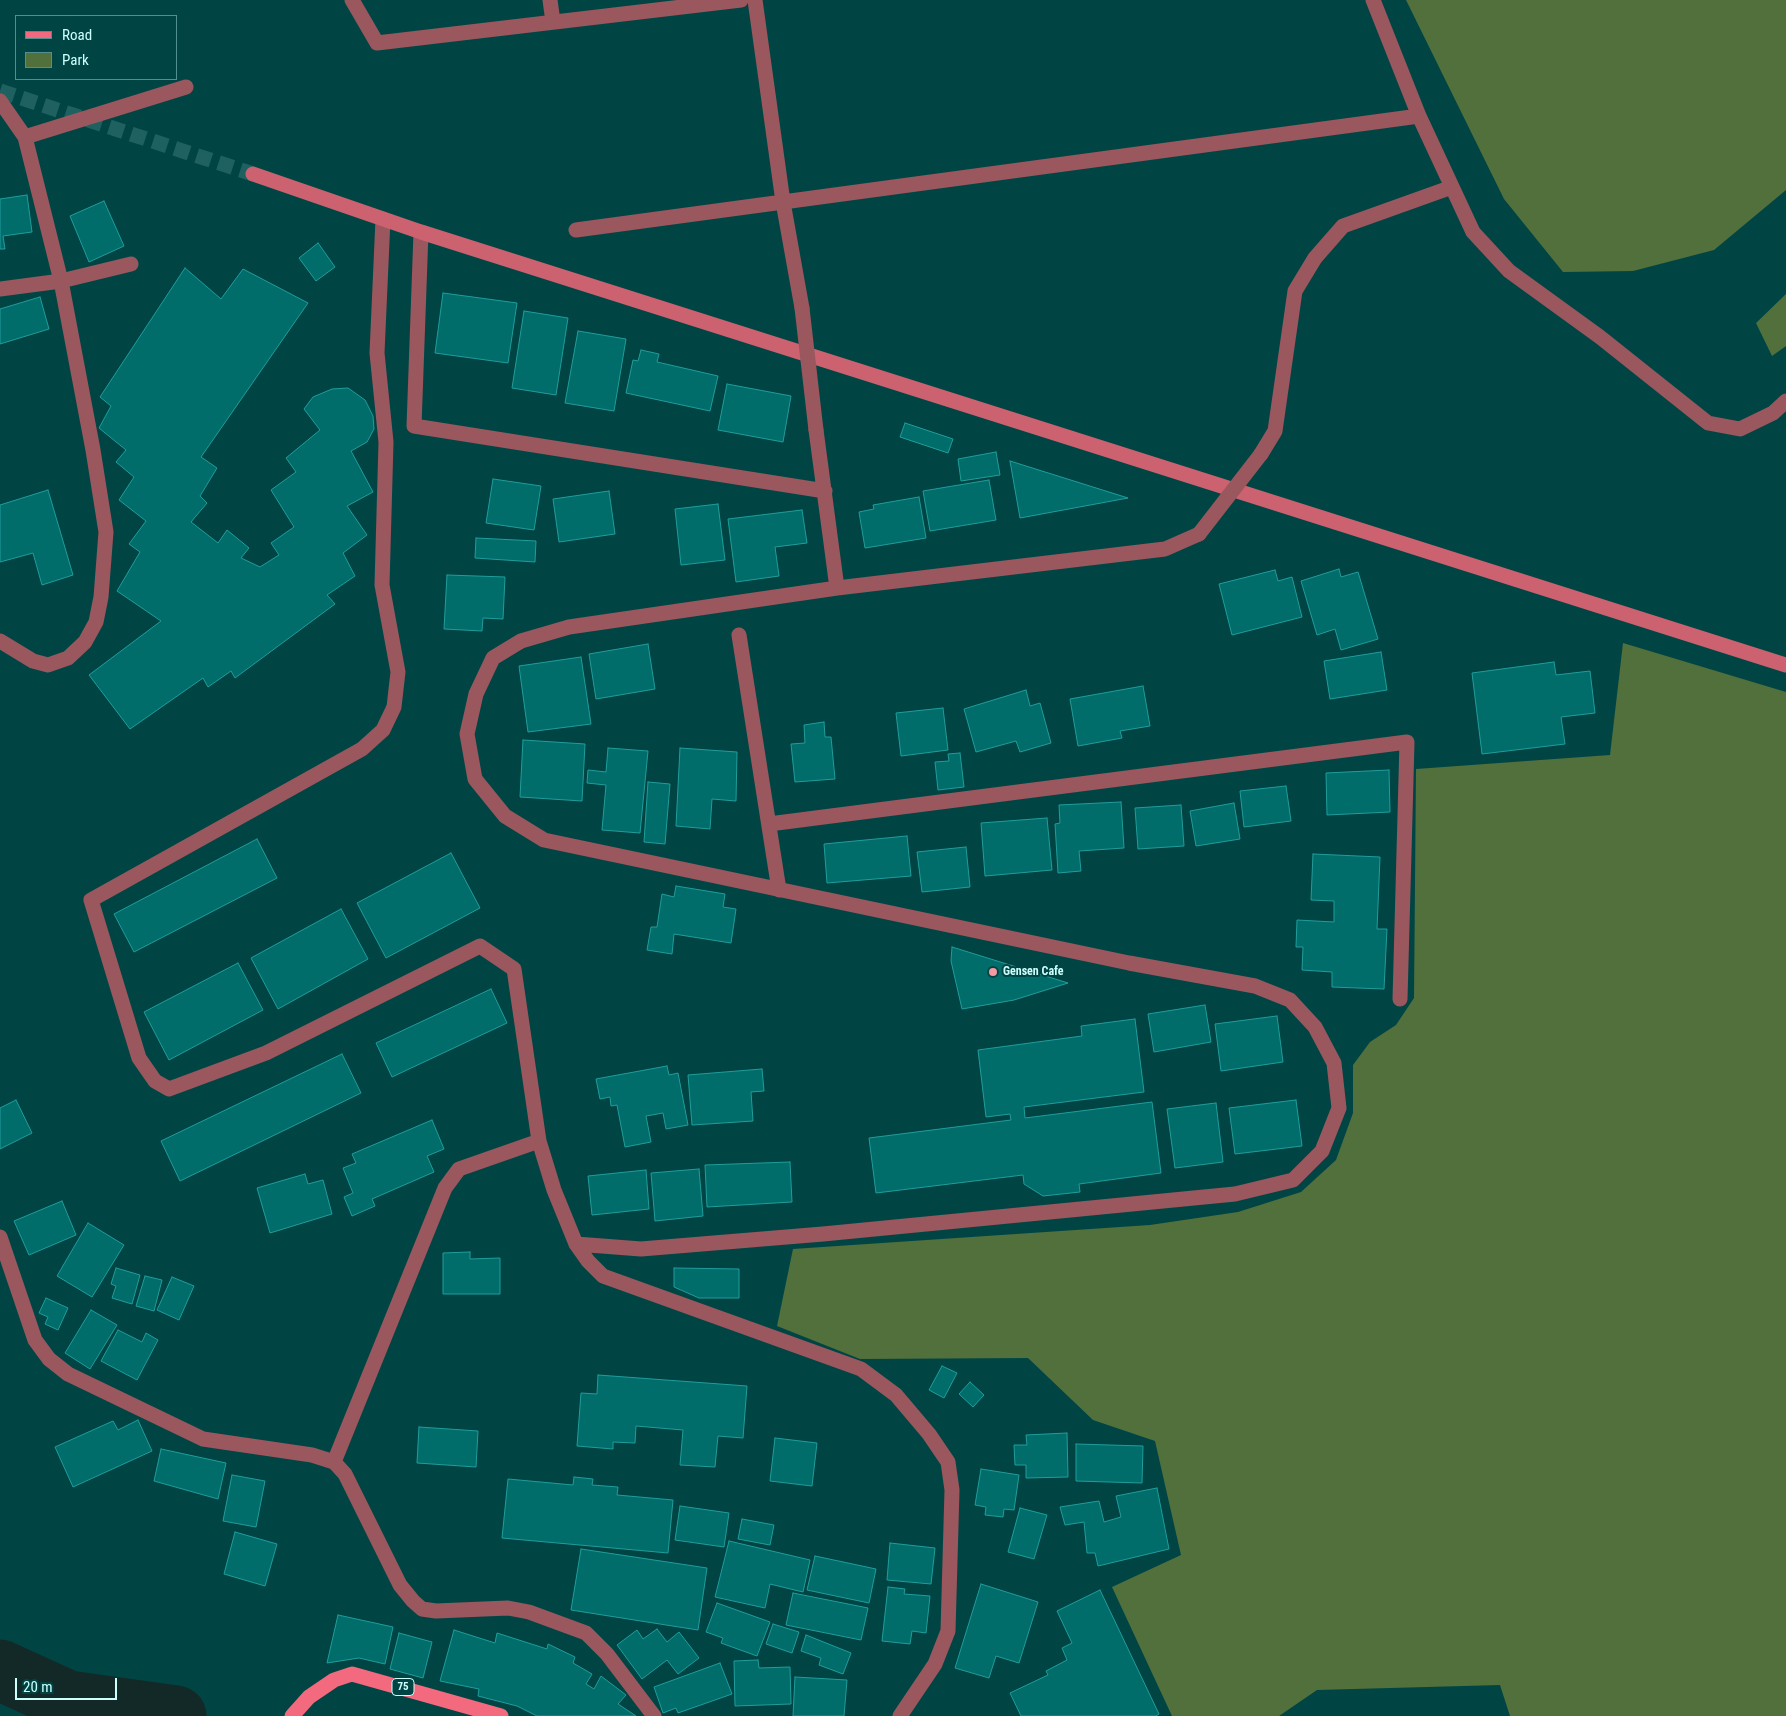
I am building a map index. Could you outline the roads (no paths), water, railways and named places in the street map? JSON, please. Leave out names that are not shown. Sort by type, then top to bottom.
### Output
[{"type":"main road","name":"75","points":[[292,1716],[309,1697],[334,1680],[352,1674],[501,1716]]},
{"type":"street","points":[[352,0],[377,43],[741,0]]},
{"type":"street","points":[[550,0],[553,22]]},
{"type":"street","points":[[755,0],[782,202],[802,308],[837,588]]},
{"type":"street","points":[[1373,0],[1419,116],[1473,232],[1509,271],[1600,337],[1708,423],[1740,429],[1773,414],[1786,401]]},
{"type":"street","points":[[25,137],[186,87]]},
{"type":"street","points":[[0,101],[25,137],[60,281],[93,450],[106,532],[101,597],[96,622],[85,642],[68,658],[48,665],[33,661],[0,641]]},
{"type":"street","points":[[576,230],[1419,116]]},
{"type":"street","points":[[254,174],[421,232],[1786,665]]},
{"type":"street","points":[[576,1244],[641,1249],[833,1233],[1235,1194],[1293,1180],[1322,1151],[1339,1108],[1334,1063],[1315,1027],[1290,1000],[1254,986],[1120,962],[544,840],[505,816],[475,779],[467,734],[476,694],[493,658],[521,641],[569,627],[837,588],[1165,549],[1199,534],[1261,454],[1275,431],[1295,291],[1315,258],[1343,226],[1452,186]]},
{"type":"street","points":[[383,219],[377,353],[386,442],[382,586],[398,672],[394,706],[383,730],[362,749],[91,900],[139,1058],[155,1081],[169,1089],[266,1053],[480,946],[514,969],[539,1142],[554,1190],[576,1244],[588,1261],[603,1276],[861,1369],[896,1395],[929,1434],[948,1462],[952,1490],[948,1631],[934,1664],[900,1716]]},
{"type":"street","points":[[421,232],[414,426],[824,491]]},
{"type":"street","points":[[0,289],[60,281],[130,264]]},
{"type":"street","points":[[739,635],[779,890]]},
{"type":"street","points":[[769,824],[1408,742],[1400,999]]},
{"type":"street","points":[[334,1462],[444,1188],[459,1168],[539,1142]]},
{"type":"street","points":[[0,1237],[36,1340],[49,1359],[68,1374],[202,1438],[312,1455],[334,1462],[345,1474],[400,1585],[422,1609],[436,1611],[508,1608],[529,1612],[586,1633],[607,1654],[654,1716]]},
{"type":"waterway","points":[[0,1670],[68,1701],[176,1716]]},
{"type":"tunnel","points":[[0,91],[253,174]]},
{"type":"place","name":"Gensen Cafe","points":[[993,972]]}]
